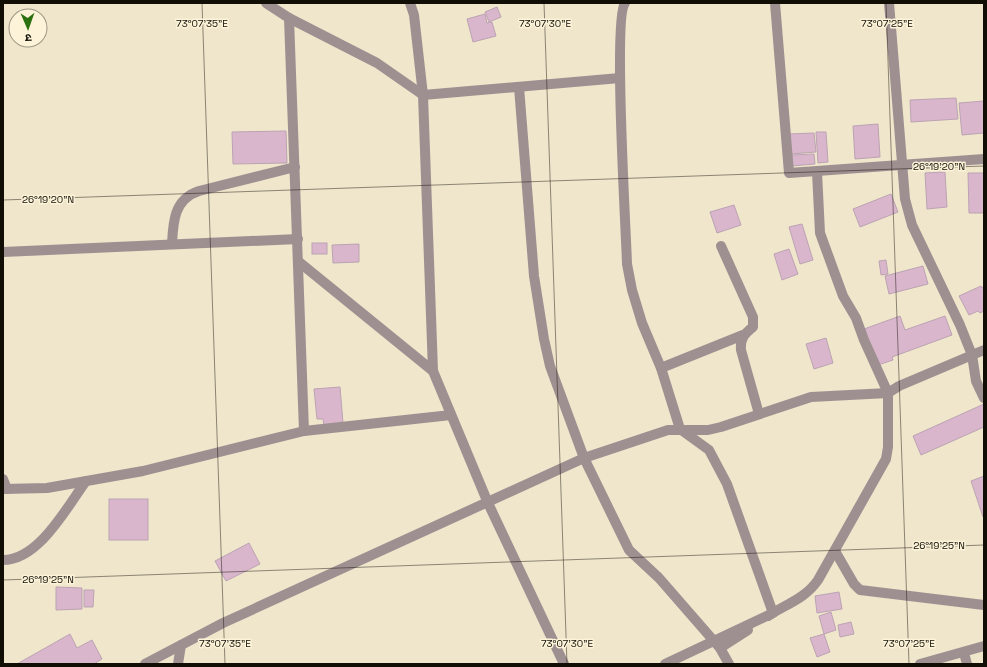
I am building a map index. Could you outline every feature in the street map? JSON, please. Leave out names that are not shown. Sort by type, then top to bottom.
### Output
[{"type":"street","points":[[266,3],[289,18],[377,62],[423,95],[620,78]]},
{"type":"street","points":[[410,3],[414,15],[423,95],[433,371],[488,503],[564,664]]},
{"type":"street","points":[[625,3],[620,17],[620,78],[627,264],[632,290],[642,323],[661,368],[680,429],[709,450],[727,484],[773,613]]},
{"type":"street","points":[[775,3],[788,173],[984,159]]},
{"type":"street","points":[[888,3],[905,199],[912,225],[960,325],[972,355],[976,381],[984,398]]},
{"type":"street","points":[[289,18],[304,431]]},
{"type":"street","points":[[520,86],[534,276],[550,366],[584,458],[629,550],[659,578],[717,644],[730,664]]},
{"type":"street","points":[[172,244],[176,213],[187,197],[199,192],[295,167]]},
{"type":"street","points":[[665,664],[717,644],[790,605],[812,588],[835,551],[886,459],[888,393],[864,340],[856,318],[843,296],[820,234],[817,172]]},
{"type":"street","points":[[3,252],[298,239]]},
{"type":"street","points":[[661,368],[743,335],[752,327],[753,317],[721,246]]},
{"type":"street","points":[[299,262],[433,371]]},
{"type":"street","points":[[743,335],[740,343],[740,350],[758,414]]},
{"type":"street","points":[[145,664],[181,644],[230,620],[488,503],[546,474],[584,458],[668,430],[708,430],[811,397],[888,393],[900,386],[984,350]]},
{"type":"street","points":[[3,479],[5,489],[47,488],[143,471],[304,431],[451,415]]},
{"type":"street","points":[[3,560],[17,559],[28,553],[53,528],[86,481]]},
{"type":"street","points":[[835,551],[854,584],[860,590],[984,605]]},
{"type":"street","points":[[178,664],[181,644]]},
{"type":"street","points":[[920,664],[964,653],[984,646]]},
{"type":"street","points":[[964,653],[967,664]]},
{"type":"building","points":[[497,7],[501,17],[489,22],[485,12]]},
{"type":"building","points":[[485,14],[487,23],[492,22],[496,36],[473,42],[467,19]]},
{"type":"building","points":[[956,98],[958,119],[911,122],[910,100]]},
{"type":"building","points":[[984,101],[984,133],[962,135],[959,103]]},
{"type":"building","points":[[878,124],[880,157],[855,159],[853,126]]},
{"type":"building","points":[[286,131],[287,163],[233,164],[232,132]]},
{"type":"building","points":[[816,132],[826,132],[828,162],[818,163]]},
{"type":"building","points":[[814,133],[816,152],[790,154],[789,134]]},
{"type":"building","points":[[814,154],[815,164],[792,166],[792,155]]},
{"type":"building","points":[[945,172],[947,207],[927,209],[925,173]]},
{"type":"building","points":[[968,173],[984,173],[984,213],[969,213]]},
{"type":"building","points":[[891,194],[898,212],[860,227],[853,209]]},
{"type":"building","points":[[734,205],[741,225],[717,233],[710,212]]},
{"type":"building","points":[[802,224],[813,260],[800,264],[789,227]]},
{"type":"building","points":[[312,243],[327,243],[327,254],[312,254]]},
{"type":"building","points":[[359,244],[359,262],[333,263],[332,245]]},
{"type":"building","points":[[789,249],[798,274],[782,280],[774,254]]},
{"type":"building","points":[[886,260],[888,274],[881,275],[879,261]]},
{"type":"building","points":[[923,266],[928,284],[889,294],[885,276]]},
{"type":"building","points":[[981,286],[984,289],[984,311],[980,313],[978,311],[969,315],[959,296]]},
{"type":"building","points":[[900,316],[905,330],[945,316],[952,335],[892,357],[893,360],[878,365],[864,329]]},
{"type":"building","points":[[826,338],[833,363],[814,369],[806,344]]},
{"type":"building","points":[[340,387],[343,423],[324,425],[323,419],[317,419],[314,389]]},
{"type":"building","points":[[984,404],[984,427],[921,455],[913,436]]},
{"type":"building","points":[[984,476],[984,517],[983,517],[971,481]]},
{"type":"building","points":[[109,499],[148,499],[148,540],[109,540]]},
{"type":"building","points":[[249,543],[260,564],[226,581],[215,561]]},
{"type":"building","points":[[56,587],[82,588],[82,609],[56,610]]},
{"type":"building","points":[[84,590],[94,590],[93,607],[84,607]]},
{"type":"building","points":[[839,592],[842,609],[817,613],[815,596]]},
{"type":"building","points":[[831,612],[836,630],[824,634],[819,616]]},
{"type":"building","points":[[851,622],[854,634],[840,637],[838,625]]},
{"type":"building","points":[[70,634],[77,648],[92,640],[102,659],[94,664],[17,664]]},
{"type":"building","points":[[824,634],[830,652],[817,657],[810,638]]}]
